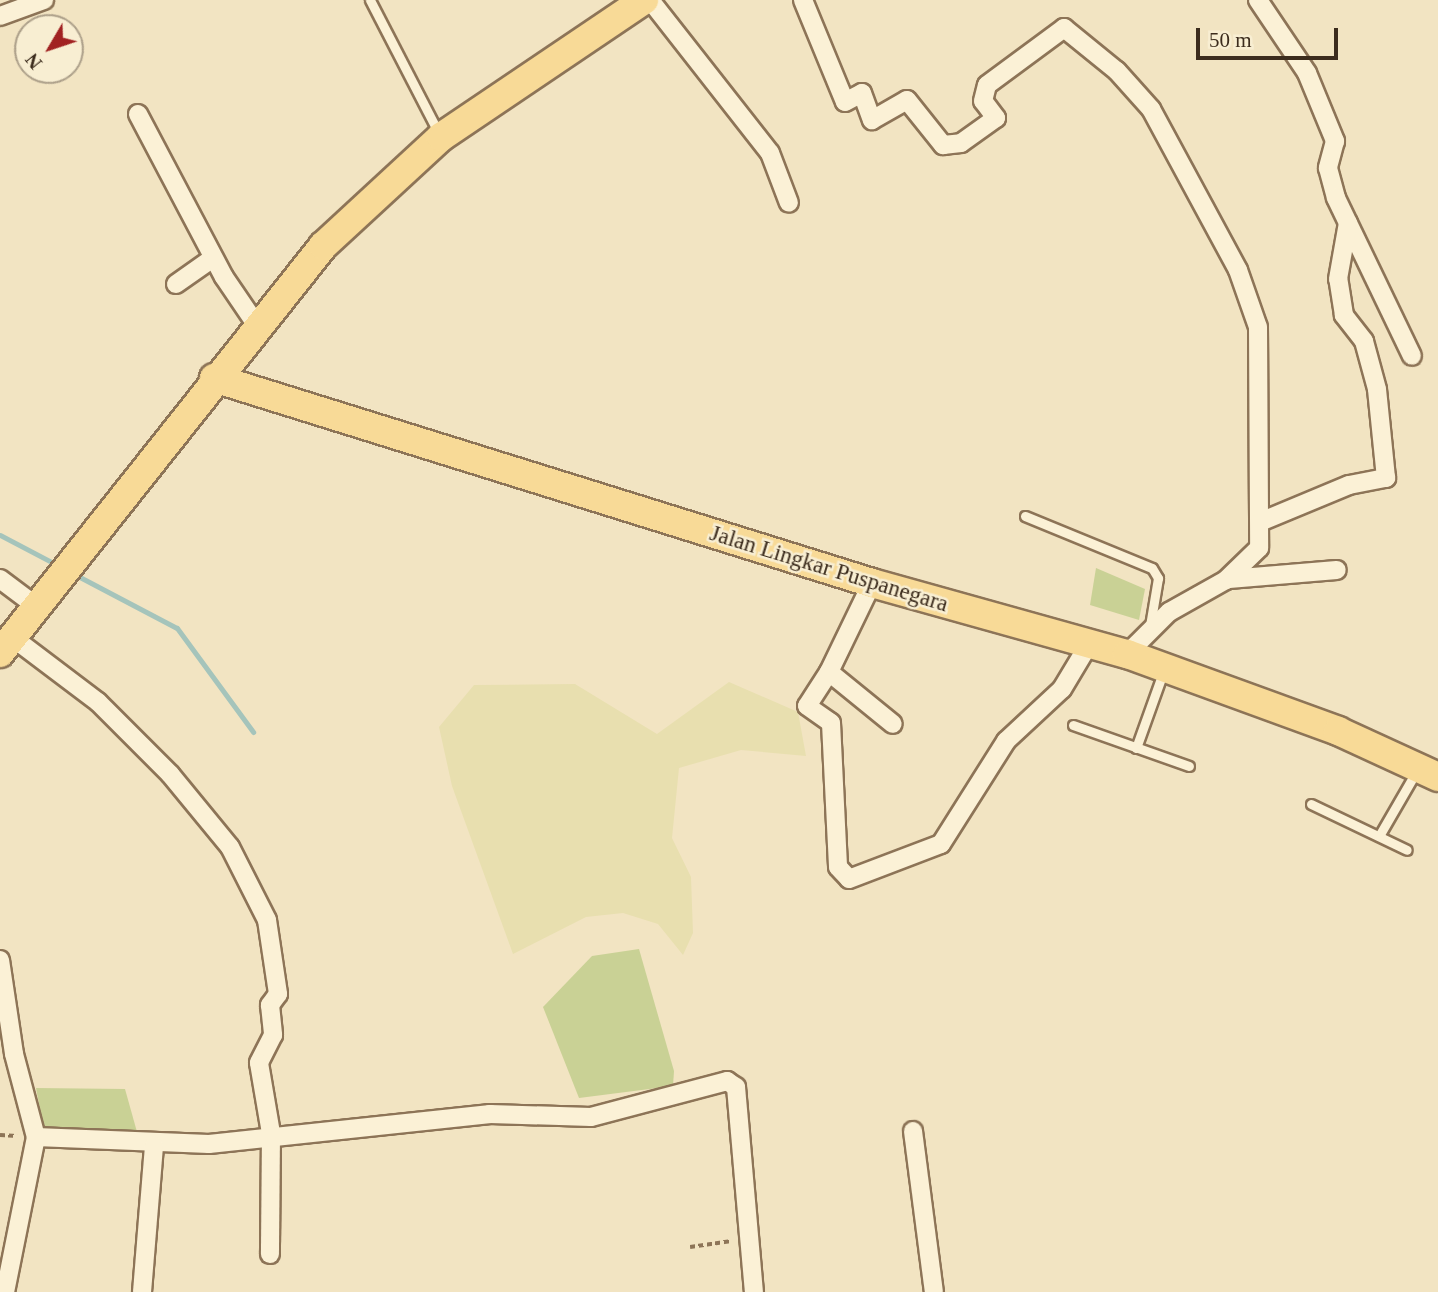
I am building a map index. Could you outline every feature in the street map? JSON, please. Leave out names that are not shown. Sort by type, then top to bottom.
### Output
[{"type":"main road","points":[[6,645],[256,324],[323,246],[440,137],[644,0]]},
{"type":"main road","name":"Jalan Lingkar Puspanegara","points":[[214,378],[872,583],[1127,654],[1428,772]]},
{"type":"street","points":[[6,9],[44,0]]},
{"type":"street","points":[[650,0],[770,153],[789,203]]},
{"type":"street","points":[[803,0],[845,102],[862,93],[872,120],[907,100],[943,145],[961,143],[996,118],[983,101],[987,85],[1064,28],[1137,90],[1238,270],[1258,327],[1260,522],[1252,560],[1226,580],[1188,598],[1150,629],[1127,654]]},
{"type":"street","points":[[1258,0],[1294,45],[1332,133],[1328,168],[1348,223],[1412,356]]},
{"type":"street","points":[[138,114],[214,258],[256,324]]},
{"type":"street","points":[[1260,522],[1349,485],[1386,478],[1377,389],[1364,341],[1345,316],[1338,279],[1348,223]]},
{"type":"street","points":[[176,284],[214,258]]},
{"type":"street","points":[[1226,580],[1337,570]]},
{"type":"street","points":[[0,579],[40,600]]},
{"type":"street","points":[[872,583],[829,672],[807,704],[831,723],[844,878],[941,844],[1006,741],[1062,690],[1089,644]]},
{"type":"street","points":[[6,645],[98,702],[230,847],[267,920],[278,994],[270,1005],[273,1035],[259,1063],[271,1133],[270,1254]]},
{"type":"street","points":[[829,672],[893,724]]},
{"type":"street","points":[[0,960],[14,1054],[36,1137],[5,1292]]},
{"type":"street","points":[[36,1137],[154,1145],[490,1114],[591,1117],[727,1081],[736,1087],[754,1292]]},
{"type":"street","points":[[913,1131],[934,1292]]},
{"type":"street","points":[[142,1292],[154,1145]]},
{"type":"lane","points":[[370,0],[440,137]]},
{"type":"lane","points":[[1025,516],[1152,568],[1157,578],[1150,629]]},
{"type":"lane","points":[[1136,748],[1164,668]]},
{"type":"lane","points":[[1073,725],[1189,766]]},
{"type":"lane","points":[[1379,836],[1428,772]]},
{"type":"lane","points":[[1311,804],[1407,850]]},
{"type":"path","points":[[690,1247],[748,1239]]},
{"type":"shaded area","points":[[729,682],[798,712],[806,756],[741,750],[679,768],[672,838],[691,877],[693,933],[683,955],[658,924],[623,913],[586,917],[513,954],[452,786],[439,727],[474,685],[575,684],[657,734]]},
{"type":"green space","points":[[1096,568],[1145,589],[1139,620],[1090,605]]},
{"type":"green space","points":[[639,949],[674,1071],[673,1086],[579,1098],[543,1007],[592,956]]},
{"type":"green space","points":[[36,1088],[125,1089],[137,1132],[44,1131]]},
{"type":"waterway","points":[[0,535],[59,566]]},
{"type":"waterway","points":[[74,574],[177,628],[253,732]]}]
